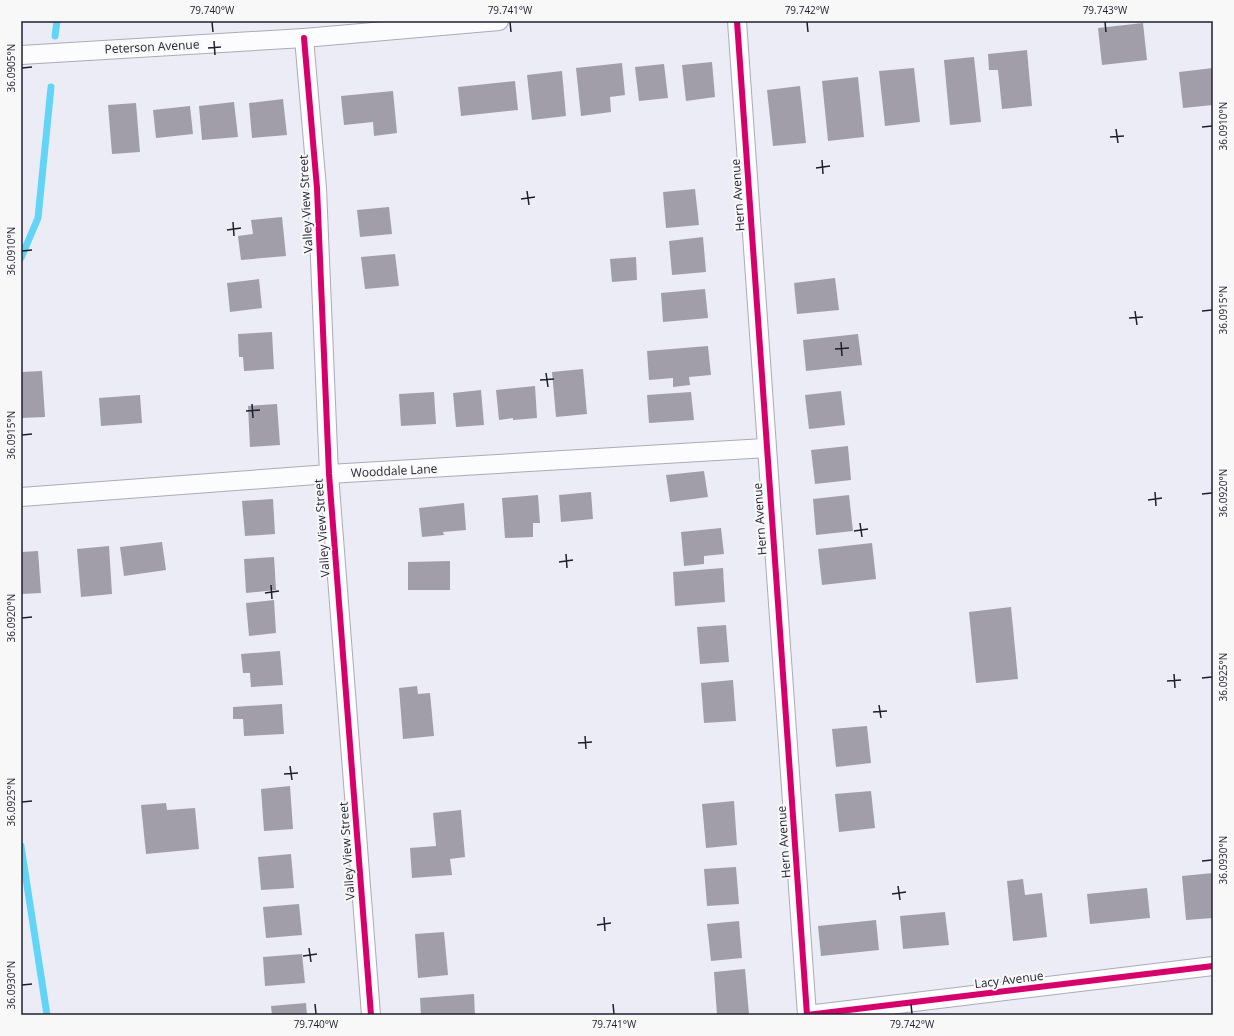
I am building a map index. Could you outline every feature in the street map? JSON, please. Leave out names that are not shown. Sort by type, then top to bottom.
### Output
[{"type":"street","name":"Peterson Avenue","points":[[21,55],[304,38],[499,21]]},
{"type":"street","name":"Hern Avenue","points":[[737,21],[807,1015]]},
{"type":"street","name":"Valley View Street","points":[[304,38],[317,188],[329,474],[371,1015]]},
{"type":"street","name":"Wooddale Lane","points":[[21,497],[329,474],[766,448]]},
{"type":"street","name":"Lacy Avenue","points":[[807,1015],[1213,966]]},
{"type":"building","points":[[1143,23],[1147,60],[1102,65],[1098,28]]},
{"type":"building","points":[[1027,50],[1032,106],[1002,109],[998,70],[989,70],[988,54]]},
{"type":"building","points":[[974,57],[981,122],[950,125],[944,60]]},
{"type":"building","points":[[712,62],[715,97],[686,101],[682,65]]},
{"type":"building","points":[[622,63],[625,95],[610,97],[611,112],[581,116],[576,68]]},
{"type":"building","points":[[664,64],[668,98],[639,101],[635,67]]},
{"type":"building","points":[[914,68],[920,122],[885,126],[879,71]]},
{"type":"building","points":[[1213,68],[1213,105],[1183,108],[1179,72]]},
{"type":"building","points":[[562,71],[566,116],[532,120],[527,75]]},
{"type":"building","points":[[858,77],[864,137],[828,141],[822,81]]},
{"type":"building","points":[[515,81],[518,110],[461,116],[458,87]]},
{"type":"building","points":[[800,86],[806,143],[773,146],[767,90]]},
{"type":"building","points":[[393,91],[397,133],[374,136],[373,122],[344,125],[341,96]]},
{"type":"building","points":[[283,99],[287,135],[252,138],[249,103]]},
{"type":"building","points":[[234,102],[238,137],[202,140],[199,106]]},
{"type":"building","points":[[136,103],[140,152],[112,154],[108,105]]},
{"type":"building","points":[[190,106],[193,134],[156,138],[153,110]]},
{"type":"building","points":[[695,189],[699,225],[666,228],[663,192]]},
{"type":"building","points":[[389,207],[392,234],[360,237],[357,210]]},
{"type":"building","points":[[282,217],[286,256],[241,260],[238,236],[253,234],[251,220]]},
{"type":"building","points":[[703,237],[706,272],[672,275],[669,241]]},
{"type":"building","points":[[395,254],[399,286],[365,289],[361,257]]},
{"type":"building","points":[[636,257],[637,280],[612,282],[610,259]]},
{"type":"building","points":[[835,278],[839,310],[797,314],[794,283]]},
{"type":"building","points":[[259,279],[262,308],[230,312],[227,283]]},
{"type":"building","points":[[705,289],[708,318],[663,322],[661,293]]},
{"type":"building","points":[[272,332],[274,369],[244,371],[243,357],[239,357],[238,334]]},
{"type":"building","points":[[858,334],[862,365],[806,371],[803,340]]},
{"type":"building","points":[[708,346],[711,375],[689,377],[690,385],[673,387],[673,378],[649,380],[647,351]]},
{"type":"building","points":[[583,369],[587,414],[556,417],[552,372]]},
{"type":"building","points":[[42,371],[45,417],[21,418],[21,372]]},
{"type":"building","points":[[535,386],[537,418],[513,420],[513,418],[499,420],[496,390]]},
{"type":"building","points":[[481,390],[484,425],[456,427],[453,393]]},
{"type":"building","points":[[841,391],[845,425],[809,429],[805,395]]},
{"type":"building","points":[[434,392],[436,424],[401,426],[399,394]]},
{"type":"building","points":[[691,392],[694,420],[649,423],[647,395]]},
{"type":"building","points":[[140,395],[142,423],[101,426],[99,398]]},
{"type":"building","points":[[277,404],[280,445],[250,447],[248,406]]},
{"type":"building","points":[[848,446],[851,480],[815,484],[811,450]]},
{"type":"building","points":[[704,471],[708,497],[670,502],[666,475]]},
{"type":"building","points":[[591,492],[593,519],[561,522],[559,495]]},
{"type":"building","points":[[538,495],[540,523],[533,523],[533,537],[505,538],[502,498]]},
{"type":"building","points":[[849,495],[853,531],[816,535],[813,499]]},
{"type":"building","points":[[273,499],[275,534],[245,536],[242,501]]},
{"type":"building","points":[[464,503],[466,530],[443,532],[444,535],[422,537],[419,508]]},
{"type":"building","points":[[721,528],[724,554],[704,556],[704,564],[684,566],[681,532]]},
{"type":"building","points":[[162,542],[166,570],[124,576],[120,547]]},
{"type":"building","points":[[872,543],[876,579],[822,585],[818,549]]},
{"type":"building","points":[[109,546],[112,594],[81,597],[77,549]]},
{"type":"building","points":[[38,551],[41,593],[21,594],[21,552]]},
{"type":"building","points":[[274,557],[276,590],[246,593],[244,559]]},
{"type":"building","points":[[450,561],[450,590],[408,590],[408,562]]},
{"type":"building","points":[[723,568],[725,602],[675,606],[673,572]]},
{"type":"building","points":[[274,600],[276,633],[249,636],[246,603]]},
{"type":"building","points":[[1011,607],[1018,679],[976,683],[969,612]]},
{"type":"building","points":[[726,625],[729,662],[700,664],[697,627]]},
{"type":"building","points":[[280,651],[283,685],[251,687],[250,673],[243,673],[241,654]]},
{"type":"building","points":[[733,680],[736,721],[704,723],[701,683]]},
{"type":"building","points":[[417,686],[418,694],[430,693],[434,736],[403,739],[399,688]]},
{"type":"building","points":[[282,704],[284,734],[244,736],[243,719],[233,719],[233,707]]},
{"type":"building","points":[[867,726],[871,763],[836,767],[832,729]]},
{"type":"building","points":[[290,786],[293,829],[264,831],[261,789]]},
{"type":"building","points":[[871,791],[875,828],[839,832],[835,794]]},
{"type":"building","points":[[734,801],[737,845],[706,848],[702,804]]},
{"type":"building","points":[[166,803],[167,810],[195,808],[199,849],[146,854],[141,805]]},
{"type":"building","points":[[461,810],[465,857],[450,859],[452,875],[412,878],[410,848],[436,846],[433,813]]},
{"type":"building","points":[[291,854],[294,888],[261,890],[258,857]]},
{"type":"building","points":[[736,867],[739,904],[707,906],[704,869]]},
{"type":"building","points":[[1213,873],[1213,918],[1186,920],[1182,876]]},
{"type":"building","points":[[1023,879],[1025,895],[1042,893],[1047,937],[1013,941],[1007,881]]},
{"type":"building","points":[[1147,888],[1150,918],[1090,924],[1087,894]]},
{"type":"building","points":[[299,904],[302,935],[266,938],[263,907]]},
{"type":"building","points":[[945,912],[949,945],[903,949],[900,916]]},
{"type":"building","points":[[876,920],[879,950],[821,956],[818,926]]},
{"type":"building","points":[[739,921],[742,958],[711,961],[707,924]]},
{"type":"building","points":[[444,932],[448,975],[418,978],[415,934]]},
{"type":"building","points":[[302,954],[305,983],[265,986],[263,957]]},
{"type":"building","points":[[745,969],[749,1014],[717,1015],[714,972]]},
{"type":"building","points":[[474,994],[475,1015],[421,1015],[420,998]]},
{"type":"building","points":[[306,1003],[307,1015],[272,1015],[271,1006]]},
{"type":"waterway","points":[[55,36],[57,21]]},
{"type":"waterway","points":[[21,258],[38,218],[51,87]]},
{"type":"waterway","points":[[21,846],[47,1015]]},
{"type":"cycle path","points":[[737,21],[807,1015],[1213,966]]},
{"type":"cycle path","points":[[304,38],[317,188],[329,474],[371,1015]]}]
